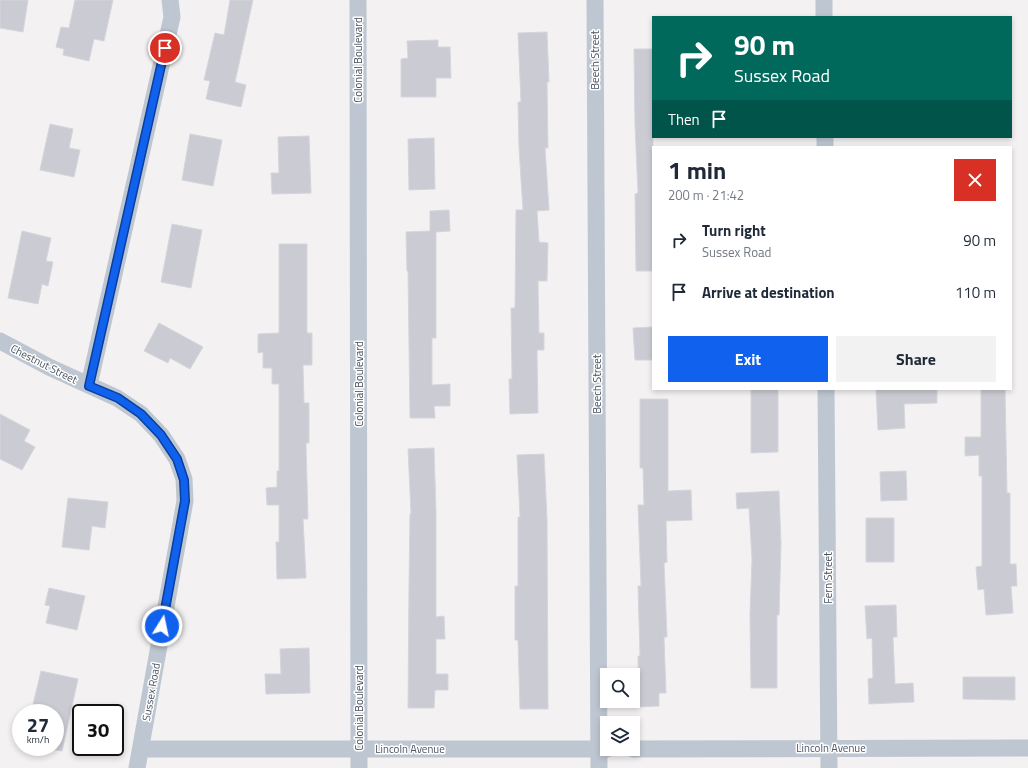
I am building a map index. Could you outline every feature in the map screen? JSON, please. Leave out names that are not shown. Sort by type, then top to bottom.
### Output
[{"type":"street","points":[[89,386],[172,17],[170,0]]},
{"type":"street","name":"Colonial Boulevard","points":[[358,0],[359,768]]},
{"type":"street","name":"Beech Street","points":[[595,0],[603,716]]},
{"type":"street","points":[[824,0],[824,16]]},
{"type":"street","name":"Chestnut Street","points":[[0,341],[89,386]]},
{"type":"street","name":"Sussex Road","points":[[89,386],[118,398],[141,414],[165,441],[177,459],[184,480],[185,501],[137,768]]},
{"type":"street","name":"Fern Street","points":[[826,390],[829,768]]},
{"type":"street","name":"Lincoln Avenue","points":[[640,749],[1028,748]]},
{"type":"street","name":"Lincoln Avenue","points":[[141,749],[600,749]]},
{"type":"street","name":"Beech Street","points":[[599,768],[602,756]]},
{"type":"building","points":[[0,0],[28,0],[23,32],[0,28]]},
{"type":"building","points":[[75,0],[113,0],[104,41],[94,39],[89,61],[63,55],[64,49],[56,47],[61,27],[69,28]]},
{"type":"building","points":[[230,0],[253,0],[235,82],[246,85],[241,107],[206,99],[210,81],[204,80],[215,33],[224,35]]},
{"type":"building","points":[[547,32],[549,82],[547,82],[548,148],[545,148],[549,210],[537,211],[539,242],[548,243],[547,281],[538,281],[539,333],[544,333],[544,350],[537,350],[538,413],[510,414],[509,379],[512,379],[511,308],[515,308],[516,210],[523,210],[519,148],[518,102],[521,102],[518,33]]},
{"type":"building","points":[[438,40],[438,47],[450,47],[451,78],[436,78],[436,97],[401,97],[401,59],[408,58],[407,41]]},
{"type":"building","points":[[634,49],[652,49],[652,271],[636,271],[635,194],[638,193]]},
{"type":"building","points":[[50,124],[73,129],[69,148],[80,150],[74,177],[40,170]]},
{"type":"building","points":[[190,134],[222,140],[213,186],[182,180]]},
{"type":"building","points":[[309,136],[311,193],[272,194],[271,173],[279,173],[278,137]]},
{"type":"building","points":[[434,138],[435,189],[409,190],[408,139]]},
{"type":"building","points":[[449,210],[450,231],[436,232],[436,338],[432,338],[432,385],[450,384],[450,406],[434,406],[435,418],[410,418],[406,232],[430,231],[430,211]]},
{"type":"building","points":[[172,224],[202,230],[191,288],[161,282]]},
{"type":"building","points":[[22,231],[51,238],[46,261],[53,262],[48,286],[42,284],[38,304],[8,298]]},
{"type":"building","points":[[279,244],[307,244],[307,333],[312,333],[312,365],[303,365],[304,403],[309,403],[309,443],[306,443],[308,519],[303,519],[306,578],[277,579],[276,542],[279,542],[279,505],[267,505],[266,488],[277,487],[277,471],[279,471],[279,384],[272,384],[272,368],[263,368],[263,352],[258,353],[258,334],[279,333]]},
{"type":"building","points":[[159,323],[203,347],[190,369],[170,358],[168,363],[144,351]]},
{"type":"building","points":[[652,327],[652,360],[635,360],[633,328]]},
{"type":"building","points":[[751,390],[778,390],[778,452],[751,453]]},
{"type":"building","points":[[876,390],[937,390],[937,403],[904,404],[905,428],[878,430]]},
{"type":"building","points":[[981,390],[1005,390],[1007,493],[1010,493],[1010,564],[1016,564],[1017,586],[1011,586],[1013,613],[986,615],[984,589],[978,590],[976,567],[982,566],[982,476],[979,476],[979,455],[965,456],[965,437],[981,437]]},
{"type":"building","points":[[640,399],[668,399],[668,491],[691,490],[692,520],[666,521],[667,562],[664,563],[667,637],[664,637],[666,693],[659,693],[659,706],[640,707],[638,586],[641,586],[638,505],[644,505],[643,468],[640,468]]},
{"type":"building","points":[[0,414],[30,430],[24,441],[35,447],[22,470],[0,459]]},
{"type":"building","points":[[434,448],[436,511],[436,617],[444,616],[445,639],[436,639],[436,674],[448,674],[448,690],[435,690],[434,708],[408,708],[411,514],[408,449]]},
{"type":"building","points":[[544,454],[547,519],[548,709],[520,709],[518,640],[515,640],[515,586],[518,586],[518,517],[520,517],[517,455]]},
{"type":"building","points":[[906,471],[907,500],[881,501],[880,472]]},
{"type":"building","points":[[779,491],[781,543],[779,615],[777,615],[777,688],[751,688],[750,614],[752,560],[749,508],[737,509],[736,493]]},
{"type":"building","points":[[68,498],[108,502],[105,528],[92,526],[89,550],[62,547]]},
{"type":"building","points":[[866,518],[894,518],[894,562],[866,562]]},
{"type":"building","points":[[49,588],[85,596],[77,630],[46,623],[50,606],[45,605]]},
{"type":"building","points":[[896,605],[897,637],[893,637],[895,684],[913,683],[914,702],[869,704],[868,679],[873,678],[872,638],[867,639],[865,606]]},
{"type":"building","points":[[309,648],[310,693],[266,694],[265,674],[281,674],[280,649]]},
{"type":"building","points":[[41,671],[78,679],[64,742],[64,704],[33,704]]},
{"type":"building","points":[[963,677],[1015,677],[1015,700],[963,699]]},
{"type":"route","points":[[162,626],[185,501],[184,480],[177,459],[161,435],[141,414],[118,398],[89,386],[165,48]]}]
